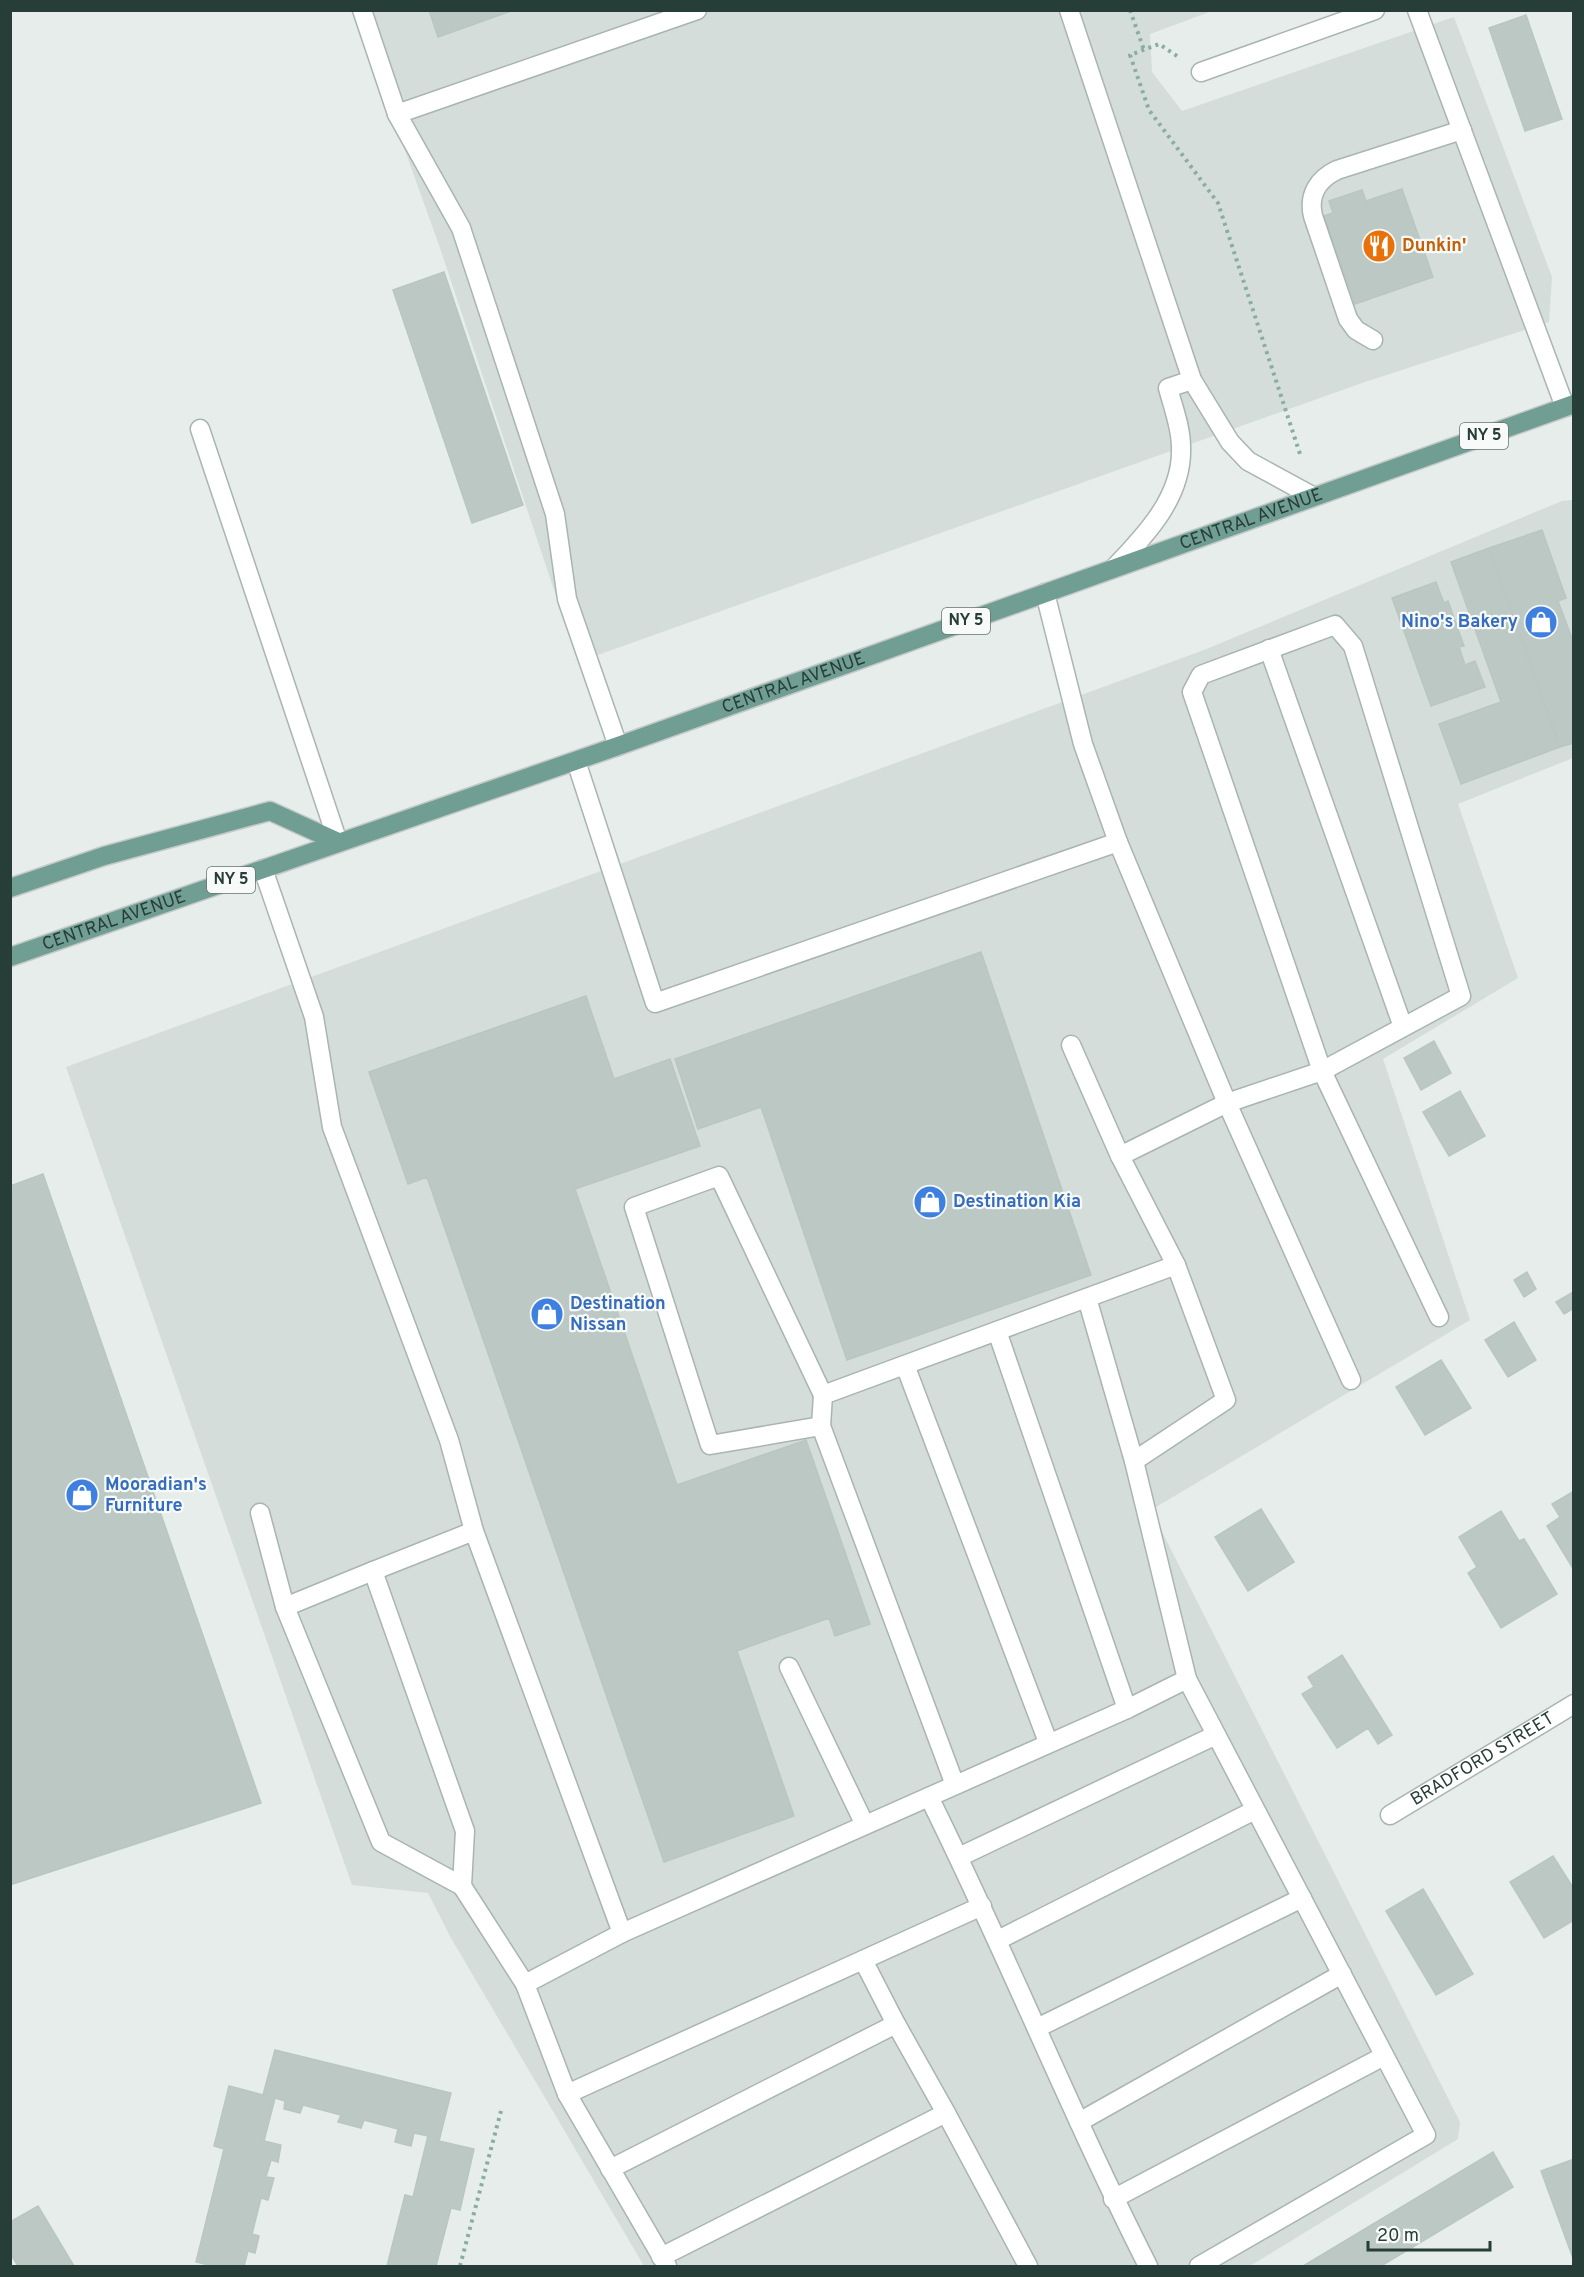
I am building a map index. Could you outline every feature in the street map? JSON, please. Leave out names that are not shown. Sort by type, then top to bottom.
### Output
[{"type":"main road","name":"CENTRAL AVENUE","points":[[10,957],[576,761],[1569,406]]},
{"type":"main road","points":[[10,888],[104,856],[270,811],[338,842]]},
{"type":"street","points":[[362,10],[397,114],[461,228],[555,514],[567,598],[618,746]]},
{"type":"street","points":[[397,114],[696,10]]},
{"type":"street","points":[[1069,10],[1192,380],[1230,442],[1248,461],[1314,497]]},
{"type":"street","points":[[1201,72],[1336,17],[1375,10]]},
{"type":"street","points":[[1417,10],[1569,406]]},
{"type":"street","points":[[1373,340],[1356,330],[1348,319],[1313,216],[1312,202],[1316,189],[1325,177],[1337,170],[1462,130]]},
{"type":"street","points":[[1114,568],[1153,526],[1176,480],[1181,444],[1168,388],[1192,380]]},
{"type":"street","points":[[200,429],[338,842]]},
{"type":"street","points":[[1045,593],[1083,744],[1118,842],[1227,1103],[1351,1380]]},
{"type":"street","points":[[1120,1156],[1227,1103],[1322,1071],[1461,996],[1353,646],[1335,625],[1201,675],[1192,692],[1322,1071],[1439,1317]]},
{"type":"street","points":[[1269,649],[1403,1027]]},
{"type":"street","points":[[576,761],[655,1004],[1118,842]]},
{"type":"street","points":[[262,869],[314,1017],[332,1127],[449,1440],[474,1531],[622,1933]]},
{"type":"street","points":[[1071,1045],[1120,1156],[1176,1265],[1226,1400],[1134,1461]]},
{"type":"street","points":[[821,1426],[710,1446],[634,1207],[719,1176],[823,1395],[821,1426],[955,1785]]},
{"type":"street","points":[[823,1395],[1176,1265]]},
{"type":"street","points":[[1087,1298],[1134,1461],[1187,1679],[1426,2135],[1199,2266]]},
{"type":"street","points":[[997,1331],[1127,1708]]},
{"type":"street","points":[[905,1365],[1048,1742]]},
{"type":"street","points":[[260,1513],[285,1607],[381,1842],[462,1886],[525,1984],[567,2094],[664,2262],[946,2113]]},
{"type":"street","points":[[285,1607],[474,1531]]},
{"type":"street","points":[[373,1571],[465,1831],[462,1886]]},
{"type":"street","points":[[789,1667],[865,1825]]},
{"type":"street","points":[[525,1984],[622,1933],[1127,1708],[1187,1679]]},
{"type":"street","name":"BRADFORD STREET","points":[[1390,1815],[1574,1704]]},
{"type":"street","points":[[959,1857],[1216,1735]]},
{"type":"street","points":[[929,1797],[998,1940],[1113,2199],[1148,2266]]},
{"type":"street","points":[[998,1940],[1255,1810]]},
{"type":"street","points":[[1037,2028],[1302,1898]]},
{"type":"street","points":[[567,2094],[982,1906]]},
{"type":"street","points":[[863,1960],[1027,2266]]},
{"type":"street","points":[[1079,2122],[1342,1974]]},
{"type":"street","points":[[610,2169],[896,2024]]},
{"type":"street","points":[[1113,2199],[1384,2056]]},
{"type":"path","points":[[1130,10],[1144,50]]},
{"type":"path","points":[[1201,72],[1159,44],[1130,55],[1149,110],[1218,203],[1314,497]]},
{"type":"path","points":[[460,2266],[501,2111]]},
{"type":"shaded area","points":[[355,11],[1212,11],[1150,34],[1152,72],[1182,111],[1454,17],[1552,277],[1549,322],[1365,382],[578,662],[440,248]]},
{"type":"shaded area","points":[[1573,500],[1573,758],[1458,804],[1518,978],[1383,1059],[1470,1320],[1151,1510],[1460,2122],[1458,2139],[1250,2266],[644,2266],[451,1938],[428,1893],[352,1885],[66,1067],[1204,650],[1562,501]]},
{"type":"building","points":[[429,10],[514,10],[438,37]]},
{"type":"building","points":[[1526,15],[1562,119],[1525,131],[1489,28]]},
{"type":"building","name":"Dunkin'","points":[[1402,189],[1433,277],[1355,304],[1324,216],[1333,213],[1329,201],[1362,190],[1366,201]]},
{"type":"building","points":[[444,272],[523,505],[472,523],[393,290]]},
{"type":"building","name":"Nino's Bakery","points":[[1542,530],[1566,598],[1558,601],[1574,644],[1574,743],[1560,747],[1489,548]]},
{"type":"building","points":[[1489,548],[1560,747],[1461,784],[1439,724],[1501,702],[1451,562]]},
{"type":"building","points":[[1436,582],[1444,603],[1448,601],[1464,646],[1459,647],[1465,665],[1475,661],[1485,687],[1431,706],[1392,598]]},
{"type":"building","name":"Destination Kia","points":[[981,952],[1091,1275],[847,1360],[761,1107],[698,1129],[675,1059]]},
{"type":"building","name":"Destination Nissan","points":[[586,996],[614,1079],[670,1059],[700,1146],[575,1189],[677,1485],[806,1440],[870,1624],[835,1636],[829,1618],[737,1651],[794,1816],[664,1862],[427,1177],[408,1184],[369,1072]]},
{"type":"building","points":[[1434,1041],[1451,1073],[1421,1090],[1404,1058]]},
{"type":"building","points":[[1460,1091],[1485,1136],[1449,1156],[1423,1112]]},
{"type":"building","name":"Mooradian's Furniture","points":[[43,1174],[261,1803],[10,1885],[10,1186]]},
{"type":"building","points":[[1527,1272],[1536,1289],[1524,1297],[1514,1280]]},
{"type":"building","points":[[1573,1292],[1574,1308],[1564,1314],[1556,1302]]},
{"type":"building","points":[[1514,1322],[1536,1360],[1508,1377],[1485,1340]]},
{"type":"building","points":[[1441,1360],[1471,1408],[1425,1435],[1396,1387]]},
{"type":"building","points":[[1574,1491],[1574,1570],[1547,1526],[1560,1517],[1552,1504]]},
{"type":"building","points":[[1261,1509],[1294,1562],[1248,1591],[1215,1537]]},
{"type":"building","points":[[1501,1511],[1519,1541],[1524,1539],[1557,1594],[1501,1628],[1468,1573],[1477,1567],[1459,1537]]},
{"type":"building","points":[[1342,1655],[1392,1735],[1378,1744],[1368,1728],[1337,1748],[1302,1694],[1314,1687],[1308,1677]]},
{"type":"building","points":[[1553,1856],[1574,1889],[1574,1920],[1544,1938],[1510,1882]]},
{"type":"building","points":[[1423,1889],[1473,1974],[1436,1995],[1386,1911]]},
{"type":"building","points":[[275,2050],[451,2093],[439,2141],[474,2149],[460,2210],[451,2208],[436,2266],[387,2266],[405,2195],[413,2197],[428,2136],[414,2133],[411,2146],[395,2142],[398,2129],[364,2120],[361,2128],[338,2122],[341,2115],[303,2105],[300,2113],[284,2109],[285,2101],[275,2098],[264,2141],[281,2145],[278,2162],[271,2160],[266,2177],[274,2178],[268,2200],[261,2198],[252,2234],[259,2236],[255,2253],[248,2251],[244,2266],[213,2266],[196,2262],[224,2149],[214,2146],[229,2086],[263,2095]]},
{"type":"building","points":[[1493,2152],[1513,2187],[1381,2266],[1303,2266]]},
{"type":"building","points":[[1574,2159],[1574,2261],[1541,2171]]},
{"type":"building","points":[[38,2206],[74,2266],[18,2266],[10,2253],[10,2222]]},
{"type":"place","name":"Dunkin'","points":[[1379,246]]},
{"type":"place","name":"Nino's Bakery","points":[[1541,622]]},
{"type":"place","name":"Destination Kia","points":[[930,1202]]},
{"type":"place","name":"Destination Nissan","points":[[547,1314]]},
{"type":"place","name":"Mooradian's Furniture","points":[[82,1495]]}]
